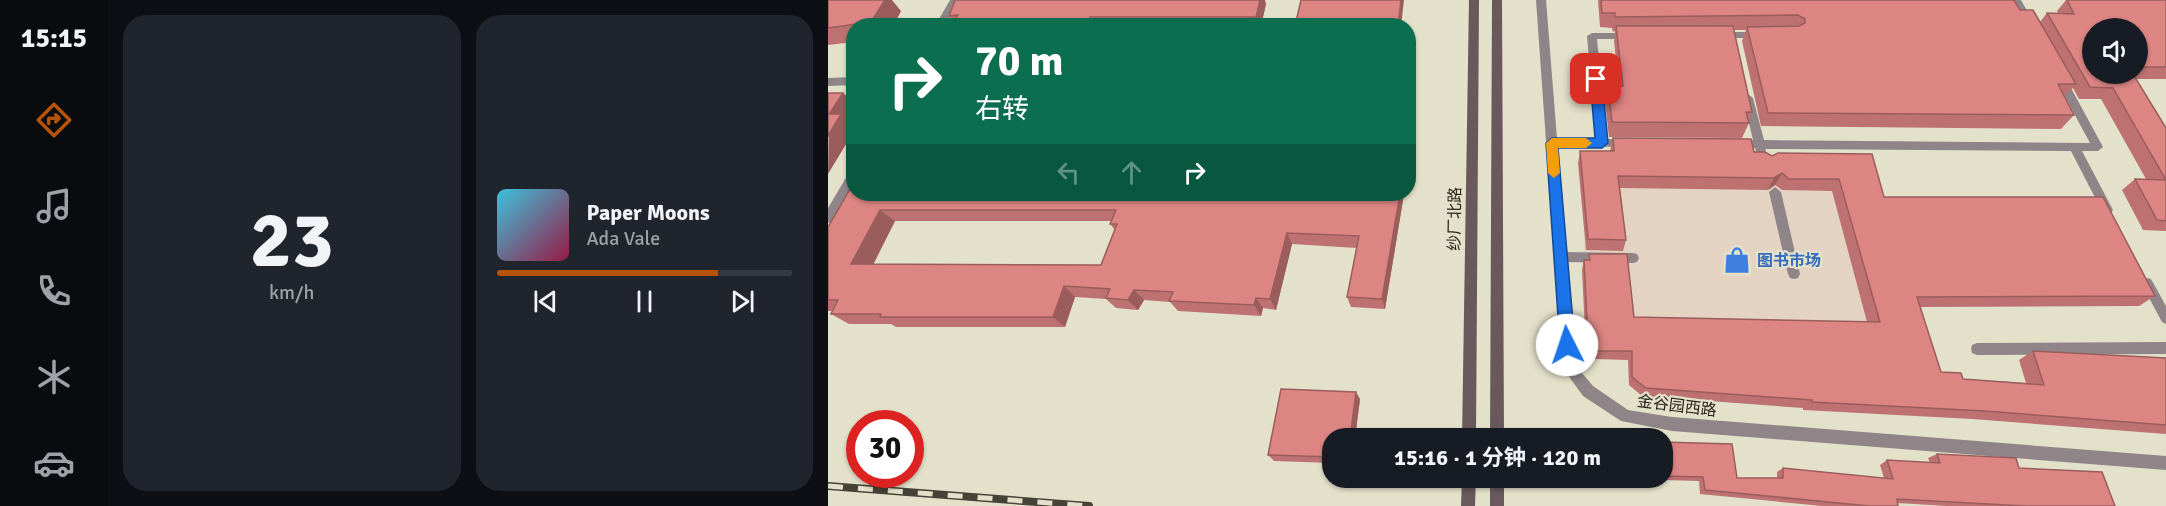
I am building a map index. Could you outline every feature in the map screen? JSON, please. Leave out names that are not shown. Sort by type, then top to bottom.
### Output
[{"type":"main road","name":"纱厂北路","points":[[1469,428],[1474,0]]},
{"type":"main road","points":[[1497,0],[1497,428]]},
{"type":"main road","points":[[1468,506],[1469,488]]},
{"type":"main road","points":[[1497,488],[1497,506]]},
{"type":"street","points":[[945,18],[955,0]]},
{"type":"street","name":"金谷园西路","points":[[1540,0],[1569,367],[1588,391],[1626,416],[1684,425],[2166,462]]},
{"type":"street","points":[[2016,0],[2032,29]]},
{"type":"street","points":[[1710,35],[1735,41],[1769,35]]},
{"type":"street","points":[[1602,143],[1592,36],[1639,36]]},
{"type":"street","points":[[1725,144],[2098,147],[2054,69]]},
{"type":"street","points":[[828,82],[846,81]]},
{"type":"street","points":[[1746,90],[1758,145],[1766,162]]},
{"type":"street","points":[[1552,143],[1635,144]]},
{"type":"street","points":[[2074,147],[2112,218]]},
{"type":"street","points":[[828,218],[846,188]]},
{"type":"street","points":[[1775,192],[1794,274]]},
{"type":"street","points":[[1560,257],[1633,258]]},
{"type":"street","points":[[2139,268],[2166,318]]},
{"type":"street","points":[[1977,349],[2166,348]]},
{"type":"shaded area","name":"图书市场","points":[[1578,163],[1863,166],[1924,366],[1586,351],[1582,270],[1585,240]]},
{"type":"building","points":[[828,0],[885,0],[874,18],[846,18],[846,25],[828,28]]},
{"type":"building","points":[[955,0],[1260,0],[1256,17],[956,18],[958,15],[949,16]]},
{"type":"building","points":[[1301,0],[1401,0],[1399,18],[1297,18]]},
{"type":"building","points":[[1601,0],[2014,0],[2020,10],[2033,10],[2076,84],[2058,84],[2074,115],[1768,113],[1747,27],[1799,26],[1805,23],[1805,19],[1798,15],[1615,17],[1615,13],[1602,13]]},
{"type":"building","points":[[2067,0],[2166,0],[2166,67],[2148,67],[2148,18],[2082,18],[2082,73],[2047,13],[2074,14]]},
{"type":"building","points":[[1616,26],[1733,26],[1752,112],[1746,112],[1749,123],[1612,122],[1608,86],[1623,86]]},
{"type":"building","points":[[2088,84],[2139,84],[2166,128],[2166,180],[2113,88],[2090,87]]},
{"type":"building","points":[[828,93],[843,93],[829,114],[841,114],[828,136]]},
{"type":"building","points":[[1613,138],[1751,139],[1754,152],[1765,152],[1772,156],[1778,153],[1872,154],[1884,197],[2103,197],[2155,296],[1917,297],[1941,372],[1961,373],[1963,379],[2044,385],[2033,351],[2166,358],[2166,425],[1985,411],[1812,402],[1812,400],[1646,388],[1632,377],[1632,351],[1598,351],[1588,341],[1584,260],[1590,260],[1589,254],[1627,254],[1634,317],[1880,322],[1839,179],[1789,179],[1782,173],[1774,178],[1618,176],[1626,240],[1588,239],[1580,151],[1614,151]]},
{"type":"building","points":[[2135,179],[2166,180],[2166,221],[2157,220]]},
{"type":"building","points":[[846,196],[846,201],[1399,201],[1382,299],[1347,297],[1359,236],[1287,233],[1270,299],[1256,298],[1254,305],[1169,301],[1173,292],[1134,290],[1128,300],[1106,298],[1110,289],[1064,286],[1053,317],[880,317],[881,314],[831,314],[838,300],[828,300],[828,227]],"holes":[[[880,210],[1116,210],[1110,224],[1117,224],[1101,265],[851,264]]]},
{"type":"building","points":[[1281,389],[1356,392],[1351,428],[1322,428],[1322,457],[1268,455]]},
{"type":"building","points":[[1673,442],[1732,444],[1737,478],[1783,478],[1783,468],[1893,479],[1887,460],[1940,463],[1937,454],[2016,458],[2019,468],[2102,472],[2115,506],[2025,506],[1897,499],[1898,506],[1869,506],[1705,490],[1703,477],[1673,476]]},
{"type":"railway","points":[[828,486],[1089,506]]},
{"type":"slow traffic","points":[[1554,173],[1552,143],[1586,143]]},
{"type":"place","name":"图书市场","points":[[1737,260]]},
{"type":"route","points":[[1567,345],[1552,143],[1602,143],[1596,79]]}]
